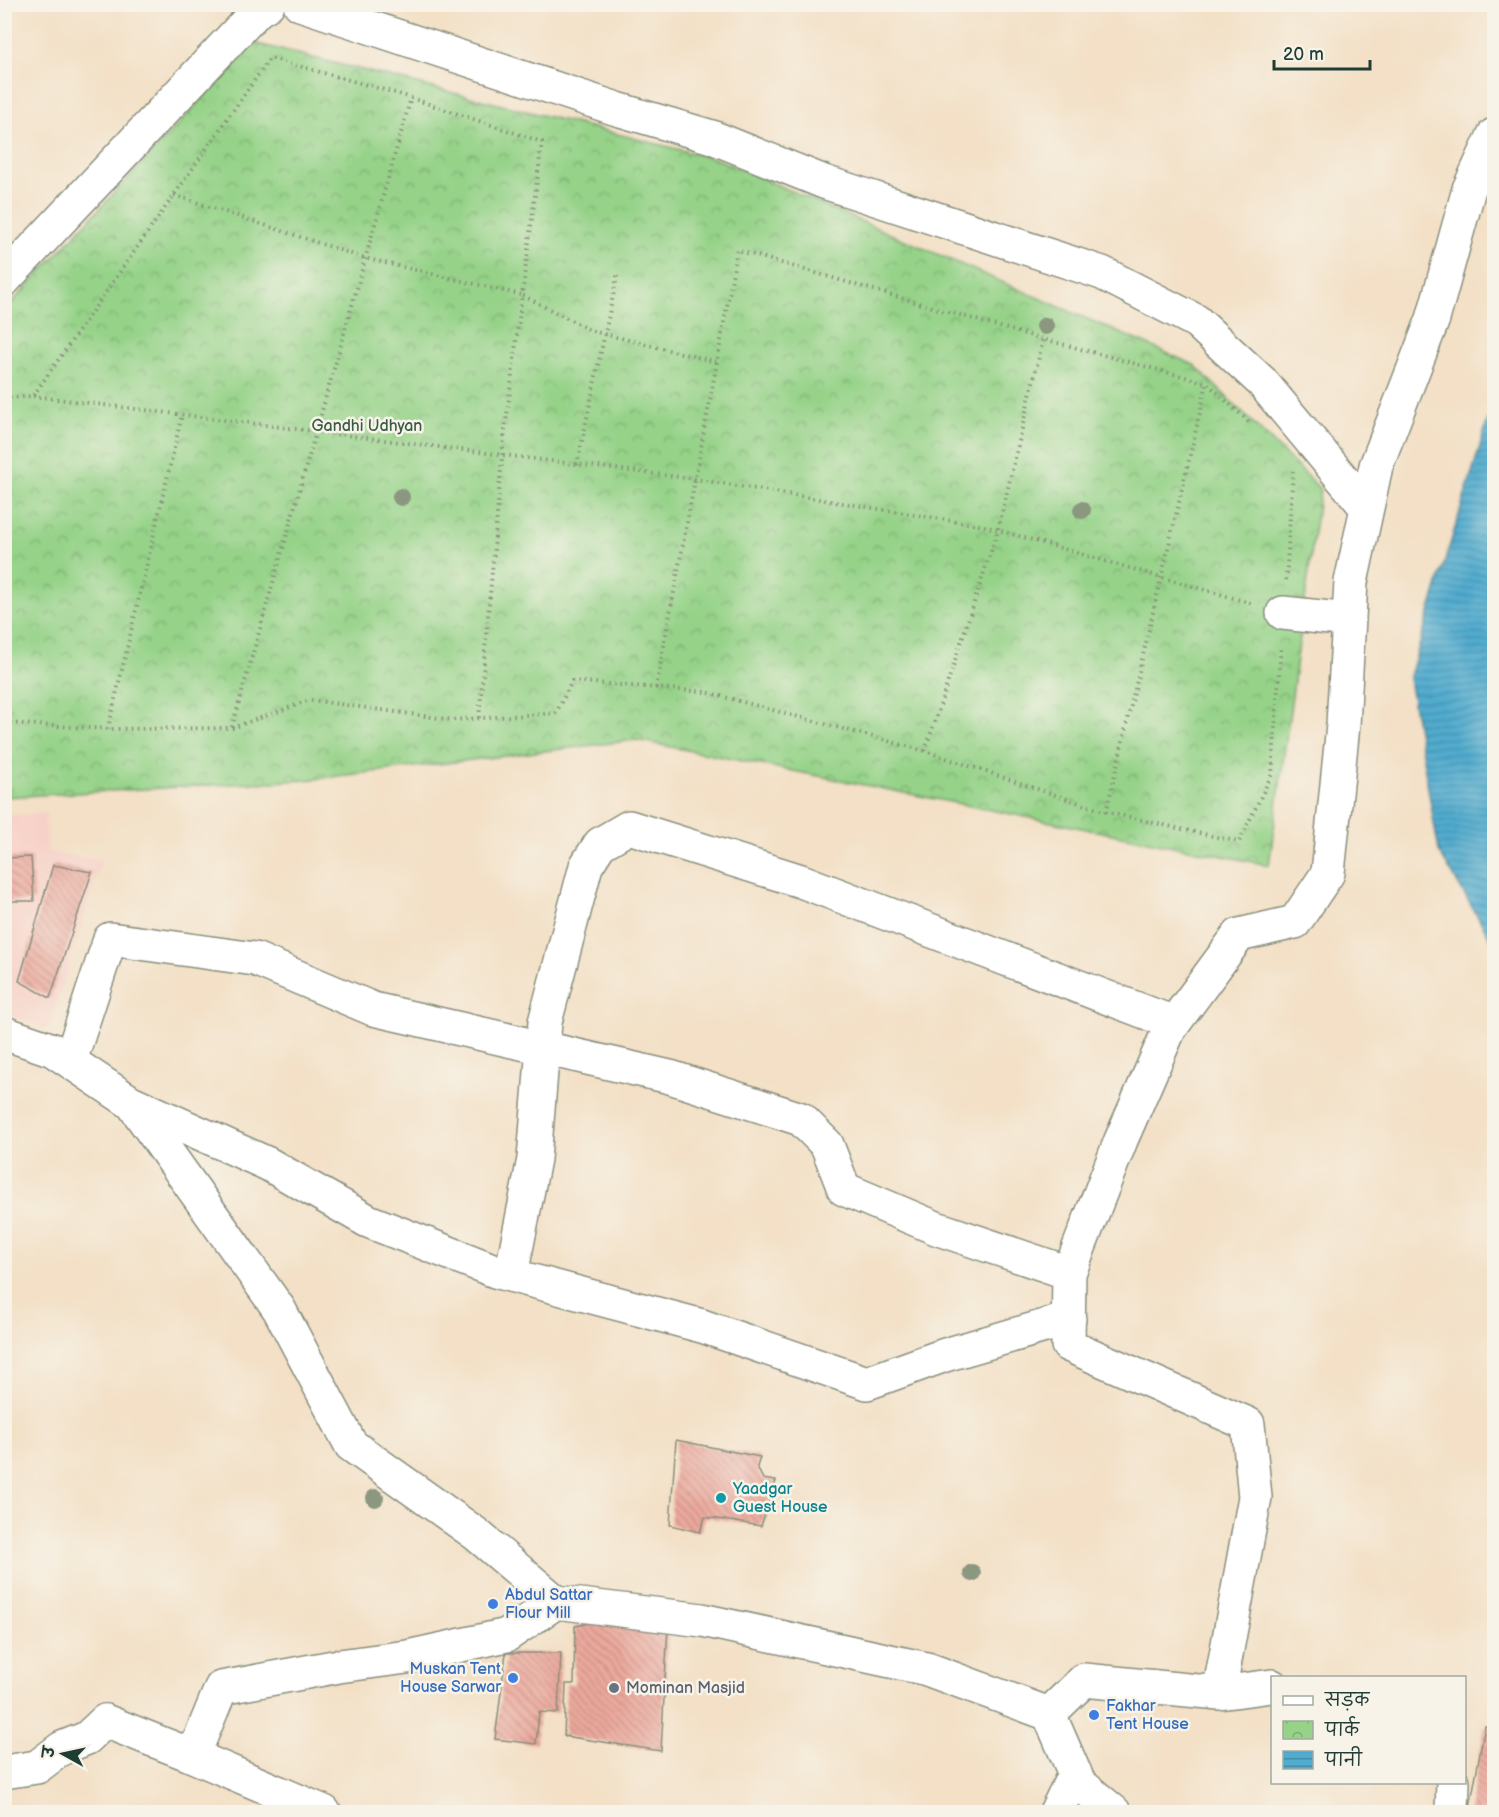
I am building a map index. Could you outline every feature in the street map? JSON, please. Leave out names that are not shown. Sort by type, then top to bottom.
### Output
[{"type":"street","points":[[4,280],[258,10],[268,4]]},
{"type":"street","points":[[300,4],[617,109],[712,136],[824,182],[1102,273],[1196,321],[1262,382],[1367,508]]},
{"type":"street","points":[[1219,1693],[1255,1497],[1248,1424],[1068,1345],[1069,1273],[1121,1140],[1174,1023],[1239,935],[1294,922],[1328,873],[1343,725],[1351,582],[1376,466],[1432,319],[1468,189],[1494,135]]},
{"type":"street","points":[[1283,613],[1349,620]]},
{"type":"street","points":[[511,1275],[534,1159],[545,1022],[585,866],[600,844],[629,827],[801,881],[1174,1023]]},
{"type":"street","points":[[70,1061],[110,939],[255,959],[373,1010],[670,1077],[801,1119],[826,1144],[844,1189],[936,1228],[1069,1273]]},
{"type":"street","points":[[4,1033],[53,1050],[132,1103],[268,1164],[368,1221],[511,1275],[702,1326],[867,1383],[945,1355],[1069,1319]]},
{"type":"street","points":[[132,1103],[279,1309],[351,1445],[476,1534],[556,1602],[702,1620],[927,1669],[1049,1714],[1079,1783],[1114,1812]]},
{"type":"street","points":[[193,1756],[221,1688],[406,1657],[507,1635],[556,1602]]},
{"type":"street","points":[[1049,1714],[1084,1680],[1219,1693],[1271,1686]]},
{"type":"street","points":[[4,1772],[37,1767],[62,1748],[87,1738],[105,1721],[324,1812]]},
{"type":"street","points":[[1056,1812],[1075,1773]]},
{"type":"street","points":[[1452,1812],[1453,1784]]},
{"type":"path","points":[[33,396],[270,58],[411,98],[542,142],[503,447],[479,718]]},
{"type":"path","points":[[232,728],[411,98]]},
{"type":"path","points":[[174,195],[364,258],[522,295],[592,331],[717,362]]},
{"type":"path","points":[[656,688],[737,250],[1044,340],[1207,383],[1259,431]]},
{"type":"path","points":[[577,465],[618,272]]},
{"type":"path","points":[[926,751],[998,530],[1044,340]]},
{"type":"path","points":[[1106,812],[1207,383]]},
{"type":"path","points":[[4,398],[33,396],[695,479],[998,530],[1283,613]]},
{"type":"path","points":[[108,729],[182,415]]},
{"type":"path","points":[[4,723],[108,729],[232,728],[310,700],[453,720],[556,712],[572,681],[706,692],[926,751],[1106,812],[1239,842],[1272,774],[1294,463]]},
{"type":"shaded area","points":[[46,813],[47,852],[102,860],[48,1029],[5,1014],[5,816]]},
{"type":"green space","name":"Gandhi Udhyan","points":[[254,43],[717,159],[1194,365],[1320,489],[1269,865],[636,740],[306,780],[5,797],[4,311]]},
{"type":"water","points":[[1494,400],[1494,944],[1439,852],[1409,679]]},
{"type":"building","points":[[31,857],[34,901],[5,901],[5,858]]},
{"type":"building","points":[[53,865],[92,872],[50,998],[19,981]]},
{"type":"building","name":"Yaadgar Guest House","points":[[676,1440],[760,1457],[757,1467],[763,1479],[776,1481],[761,1526],[705,1517],[700,1532],[670,1525]]},
{"type":"building","name":"Mominan Masjid","points":[[615,1618],[668,1627],[661,1751],[564,1736],[566,1684],[574,1684],[575,1626]]},
{"type":"building","points":[[506,1653],[561,1653],[558,1713],[539,1712],[536,1744],[495,1739]]},
{"type":"building","points":[[1485,1726],[1494,1727],[1494,1812],[1469,1812]]},
{"type":"place","name":"Yaadgar Guest House","points":[[721,1498]]},
{"type":"place","name":"Abdul Sattar Flour Mill","points":[[493,1604]]},
{"type":"place","name":"Muskan Tent House Sarwar","points":[[513,1678]]},
{"type":"place","name":"Mominan Masjid","points":[[614,1688]]},
{"type":"place","name":"Fakhar Tent House","points":[[1094,1715]]}]
